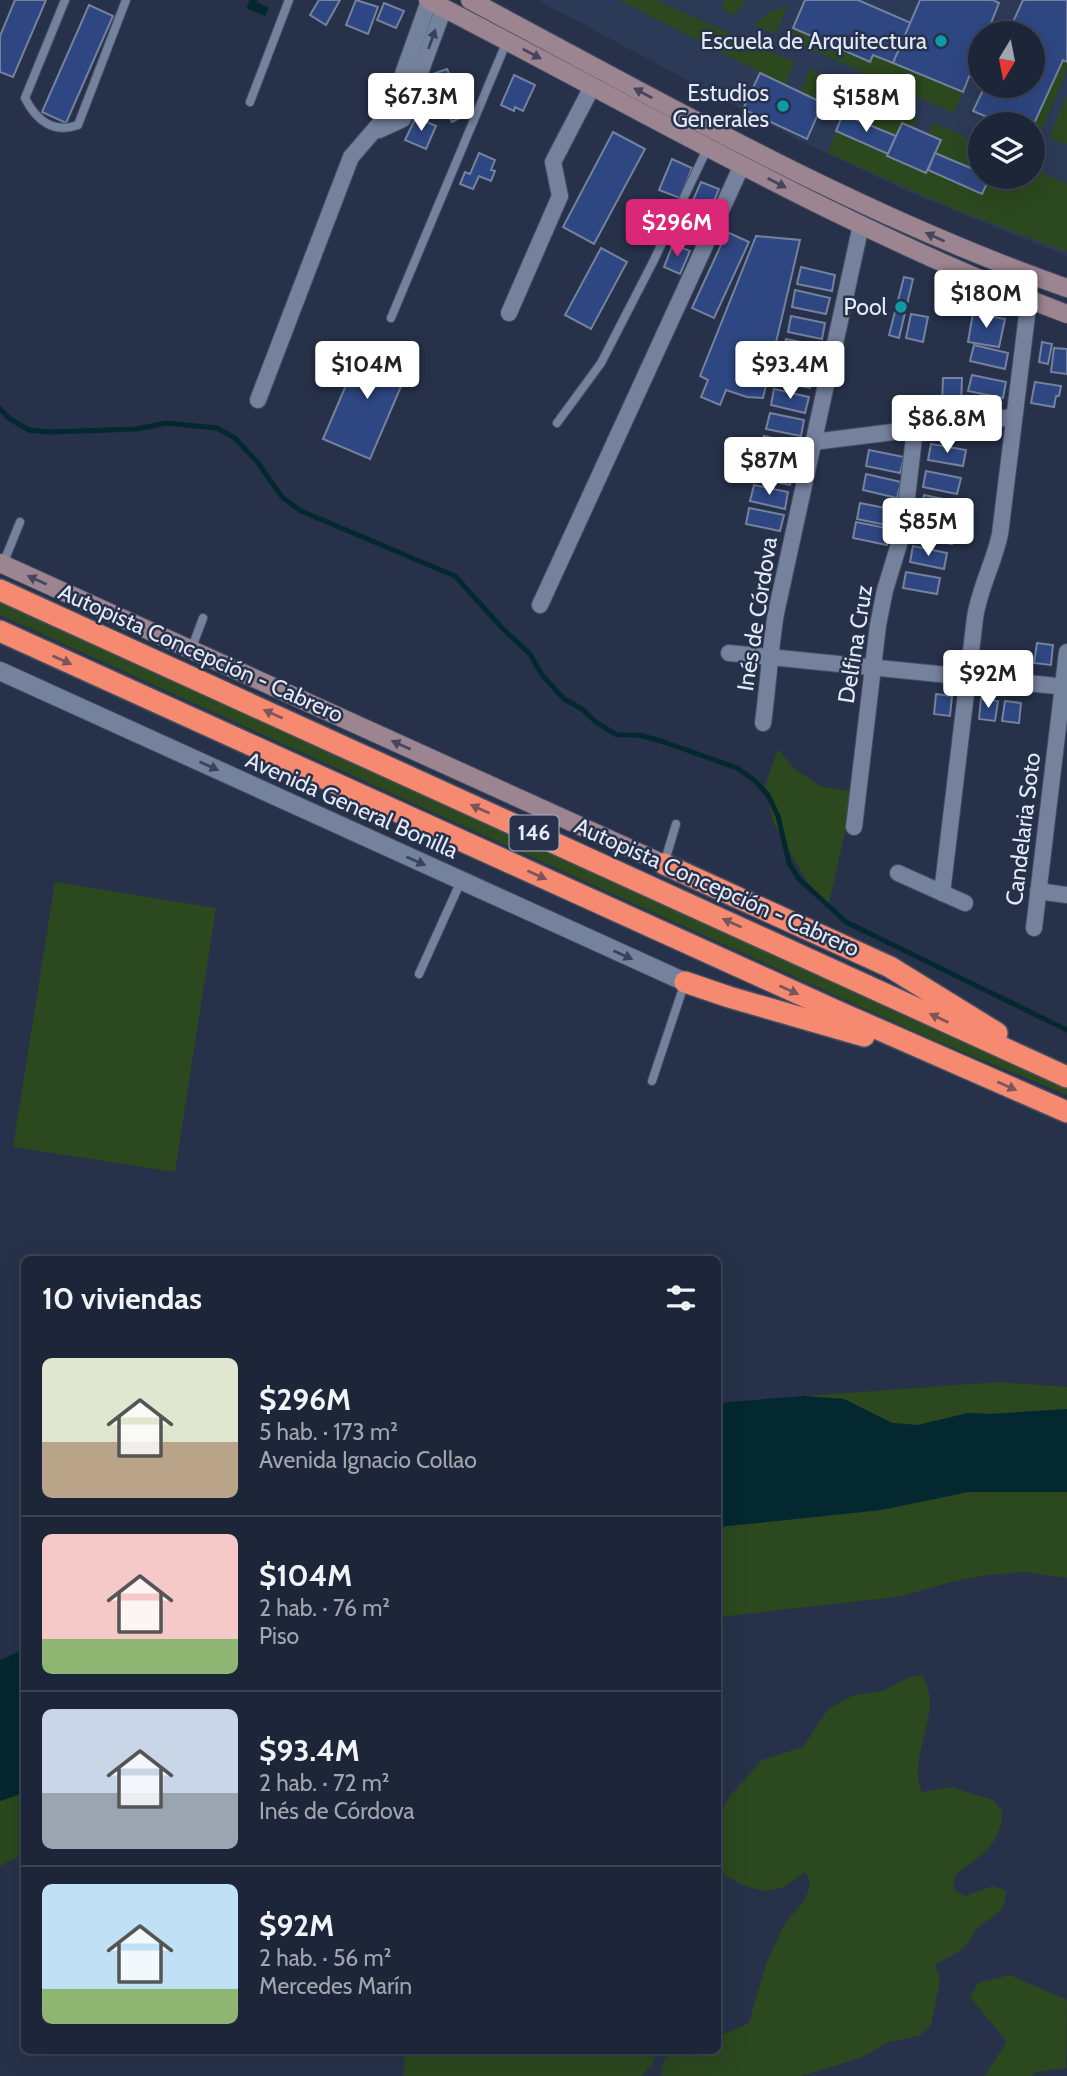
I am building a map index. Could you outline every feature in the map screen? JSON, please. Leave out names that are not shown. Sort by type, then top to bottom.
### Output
[{"type":"highway","name":"Autopista Concepción - Cabrero","points":[[0,590],[1067,1077]]},
{"type":"highway","name":"146","points":[[0,631],[1067,1112]]},
{"type":"highway","points":[[664,864],[890,967],[1067,1077]]},
{"type":"highway","points":[[685,982],[947,1060]]},
{"type":"main road","points":[[470,0],[654,99],[866,206],[941,240],[1067,288]]},
{"type":"main road","points":[[434,3],[861,225],[976,278],[1067,314]]},
{"type":"main road","points":[[1,564],[664,864]]},
{"type":"street","points":[[258,400],[351,157],[389,113],[434,3]]},
{"type":"street","points":[[509,313],[560,196],[553,162],[592,87]]},
{"type":"street","points":[[540,605],[742,165]]},
{"type":"street","name":"Inés de Córdova","points":[[763,723],[776,613],[861,225]]},
{"type":"street","points":[[942,893],[976,610],[997,550],[1029,299]]},
{"type":"street","points":[[813,442],[1013,417]]},
{"type":"street","name":"Delfina Cruz","points":[[854,827],[881,607],[903,531],[915,429]]},
{"type":"street","name":"Candelaria Soto","points":[[1034,928],[1067,652]]},
{"type":"street","points":[[729,653],[1064,687]]},
{"type":"street","name":"Avenida General Bonilla","points":[[0,671],[685,982]]},
{"type":"street","points":[[898,873],[965,903]]},
{"type":"street","points":[[1038,891],[1067,895]]},
{"type":"lane","points":[[65,0],[25,98],[33,114],[49,125],[65,130],[78,125],[125,2],[115,0]]},
{"type":"lane","points":[[250,102],[289,0]]},
{"type":"lane","points":[[391,318],[507,41]]},
{"type":"lane","points":[[557,423],[601,363],[708,147]]},
{"type":"lane","points":[[1,564],[20,522]]},
{"type":"lane","points":[[191,650],[203,618]]},
{"type":"lane","points":[[664,864],[676,824]]},
{"type":"lane","points":[[419,974],[461,881]]},
{"type":"lane","points":[[652,1081],[685,982]]},
{"type":"shaded area","points":[[250,0],[257,0],[269,8],[265,16],[246,8]]},
{"type":"shaded area","points":[[538,0],[1067,0],[1067,256],[909,192],[797,139]]},
{"type":"shaded area","points":[[804,1396],[844,1399],[892,1423],[918,1425],[968,1413],[1067,1409],[1067,1492],[968,1492],[881,1510],[721,1527],[721,1404]]},
{"type":"shaded area","points":[[21,1650],[21,1794],[0,1801],[0,1660]]},
{"type":"green space","points":[[619,0],[656,0],[794,62],[785,85]]},
{"type":"green space","points":[[725,0],[747,0],[733,15],[721,9]]},
{"type":"green space","points":[[788,6],[775,34],[754,24],[770,12]]},
{"type":"green space","points":[[793,28],[869,62],[873,55],[963,92],[954,113],[788,39]]},
{"type":"green space","points":[[1063,60],[1067,62],[1067,70],[1045,122],[1045,112],[1040,112]]},
{"type":"green space","points":[[810,69],[918,117],[914,128],[902,123],[896,136],[800,92]]},
{"type":"green space","points":[[1067,95],[1067,145],[1049,138]]},
{"type":"green space","points":[[933,122],[968,138],[968,167],[935,153],[941,140],[929,135]]},
{"type":"green space","points":[[836,131],[888,154],[888,157],[926,173],[928,170],[982,194],[984,189],[1045,189],[1045,174],[1067,184],[1067,252],[952,208],[828,153]]},
{"type":"green space","points":[[0,602],[932,1026],[1067,1089],[1067,1095],[927,1037],[0,615]]},
{"type":"green space","points":[[778,749],[795,769],[820,786],[854,792],[829,903],[808,883],[774,824],[765,786]]},
{"type":"green space","points":[[55,882],[216,908],[175,1172],[13,1147]]},
{"type":"green space","points":[[999,1382],[1067,1387],[1067,1409],[968,1413],[918,1425],[892,1423],[844,1399],[804,1396]]},
{"type":"green space","points":[[968,1492],[1067,1492],[1067,1578],[1025,1572],[987,1575],[898,1597],[721,1617],[721,1527],[881,1510]]},
{"type":"green space","points":[[922,1675],[930,1702],[918,1772],[922,1792],[951,1787],[993,1800],[1002,1811],[994,1841],[982,1855],[956,1874],[953,1889],[965,1896],[993,1886],[1006,1891],[1004,1904],[999,1912],[979,1927],[961,1950],[935,1965],[940,1980],[931,2025],[919,2036],[889,2042],[860,2058],[801,2076],[661,2076],[668,2054],[721,2054],[721,2034],[749,2023],[766,1963],[785,1923],[805,1900],[810,1885],[806,1871],[775,1890],[758,1890],[721,1874],[721,1815],[729,1797],[762,1760],[803,1747],[828,1709],[854,1695],[883,1691],[909,1677]]},
{"type":"green space","points":[[21,1794],[21,1856],[0,1866],[0,1801]]},
{"type":"green space","points":[[1010,1975],[1067,2000],[1066,2068],[1036,2072],[1031,2076],[984,2076],[1007,2042],[970,1997],[978,1983]]},
{"type":"green space","points":[[403,2054],[656,2054],[652,2065],[641,2076],[403,2076],[405,2064]]},
{"type":"building","points":[[15,0],[46,0],[13,77],[0,72],[0,36]]},
{"type":"building","points":[[319,0],[340,0],[326,25],[310,15]]},
{"type":"building","points":[[356,0],[378,7],[368,34],[346,25]]},
{"type":"building","points":[[805,0],[858,0],[911,23],[893,63],[873,55],[870,62],[793,28]]},
{"type":"building","name":"Escuela de Arquitectura","points":[[920,0],[993,0],[999,3],[992,21],[968,21],[968,79],[963,92],[893,63]]},
{"type":"building","points":[[1023,0],[1067,0],[1067,62],[1063,60],[1039,112],[973,111],[979,98],[1045,98],[1045,21],[1013,21]]},
{"type":"building","points":[[384,3],[404,11],[396,28],[377,20]]},
{"type":"building","points":[[89,5],[113,16],[66,123],[42,112]]},
{"type":"building","points":[[447,69],[457,92],[462,90],[468,105],[463,107],[466,115],[452,122],[440,97],[428,103],[421,89],[434,82],[430,75]]},
{"type":"building","name":"Estudios Generales","points":[[760,73],[823,103],[807,139],[743,109]]},
{"type":"building","points":[[514,75],[535,85],[523,111],[515,107],[514,111],[501,105]]},
{"type":"building","points":[[843,114],[896,136],[888,154],[836,131]]},
{"type":"building","points":[[416,117],[436,126],[426,149],[405,140]]},
{"type":"building","points":[[902,123],[941,140],[926,173],[887,156]]},
{"type":"building","points":[[613,132],[645,149],[594,244],[563,227]]},
{"type":"building","points":[[479,153],[495,160],[491,170],[495,171],[491,181],[479,176],[473,189],[460,184],[465,172],[470,174]]},
{"type":"building","points":[[935,153],[968,167],[968,188],[928,170]]},
{"type":"building","points":[[672,159],[692,168],[680,198],[659,190]]},
{"type":"building","points":[[701,182],[719,189],[708,215],[690,207]]},
{"type":"building","points":[[971,189],[984,189],[982,194]]},
{"type":"building","points":[[727,232],[749,242],[714,318],[692,308]]},
{"type":"building","points":[[756,236],[800,240],[763,398],[747,397],[726,390],[720,405],[701,397],[708,380],[700,376]]},
{"type":"building","points":[[673,244],[690,251],[680,274],[664,267]]},
{"type":"building","points":[[601,248],[627,262],[591,329],[565,315]]},
{"type":"building","points":[[801,267],[835,275],[832,291],[797,284]]},
{"type":"building","name":"Pool","points":[[904,277],[913,279],[899,338],[889,335]]},
{"type":"building","points":[[795,290],[830,298],[826,314],[792,307]]},
{"type":"building","points":[[973,313],[1005,319],[999,347],[968,342]]},
{"type":"building","points":[[911,314],[928,317],[923,342],[906,338]]},
{"type":"building","points":[[791,316],[825,323],[822,339],[788,332]]},
{"type":"building","points":[[786,339],[820,346],[817,362],[782,355]]},
{"type":"building","points":[[1042,342],[1052,344],[1048,364],[1039,362]]},
{"type":"building","points":[[364,343],[411,363],[370,459],[323,439]]},
{"type":"building","points":[[974,345],[1008,353],[1005,369],[970,361]]},
{"type":"building","points":[[1054,348],[1067,349],[1067,374],[1051,372]]},
{"type":"building","points":[[779,364],[813,372],[810,388],[775,380]]},
{"type":"building","points":[[972,375],[1006,382],[1003,398],[968,391]]},
{"type":"building","points":[[943,378],[962,378],[961,406],[942,405]]},
{"type":"building","points":[[1035,382],[1061,386],[1054,407],[1031,403]]},
{"type":"building","points":[[774,389],[809,397],[805,413],[771,405]]},
{"type":"building","points":[[770,413],[804,420],[801,436],[766,429]]},
{"type":"building","points":[[764,436],[799,444],[795,460],[761,453]]},
{"type":"building","points":[[931,444],[966,450],[963,466],[928,460]]},
{"type":"building","points":[[869,450],[904,457],[900,473],[866,466]]},
{"type":"building","points":[[759,462],[794,469],[790,485],[756,478]]},
{"type":"building","points":[[926,471],[961,478],[957,494],[923,487]]},
{"type":"building","points":[[866,474],[901,482],[897,498],[863,490]]},
{"type":"building","points":[[754,485],[788,492],[785,509],[750,501]]},
{"type":"building","points":[[924,495],[958,502],[955,518],[921,511]]},
{"type":"building","points":[[860,503],[895,510],[891,526],[857,519]]},
{"type":"building","points":[[749,508],[784,515],[780,531],[746,524]]},
{"type":"building","points":[[921,521],[955,528],[952,544],[918,538]]},
{"type":"building","points":[[856,522],[891,529],[887,545],[853,538]]},
{"type":"building","points":[[913,546],[947,553],[944,569],[910,562]]},
{"type":"building","points":[[906,572],[940,578],[937,594],[903,588]]},
{"type":"building","points":[[1037,643],[1053,645],[1051,665],[1034,663]]},
{"type":"building","points":[[936,694],[952,696],[950,716],[934,714]]},
{"type":"building","points":[[981,699],[998,701],[995,721],[979,719]]},
{"type":"building","points":[[1005,701],[1021,703],[1019,723],[1002,721]]},
{"type":"waterway","points":[[0,409],[10,419],[29,430],[48,432],[137,429],[166,423],[217,428],[235,438],[258,463],[282,497],[301,511],[455,576],[503,629],[530,654],[542,675],[564,699],[582,709],[597,723],[617,735],[639,735],[737,768],[754,780],[768,795],[778,816],[789,863],[799,879],[846,922],[1067,1030]]},
{"type":"place","name":"Escuela de Arquitectura","points":[[941,41]]},
{"type":"place","name":"Estudios Generales","points":[[783,106]]},
{"type":"place","name":"Pool","points":[[901,307]]}]
